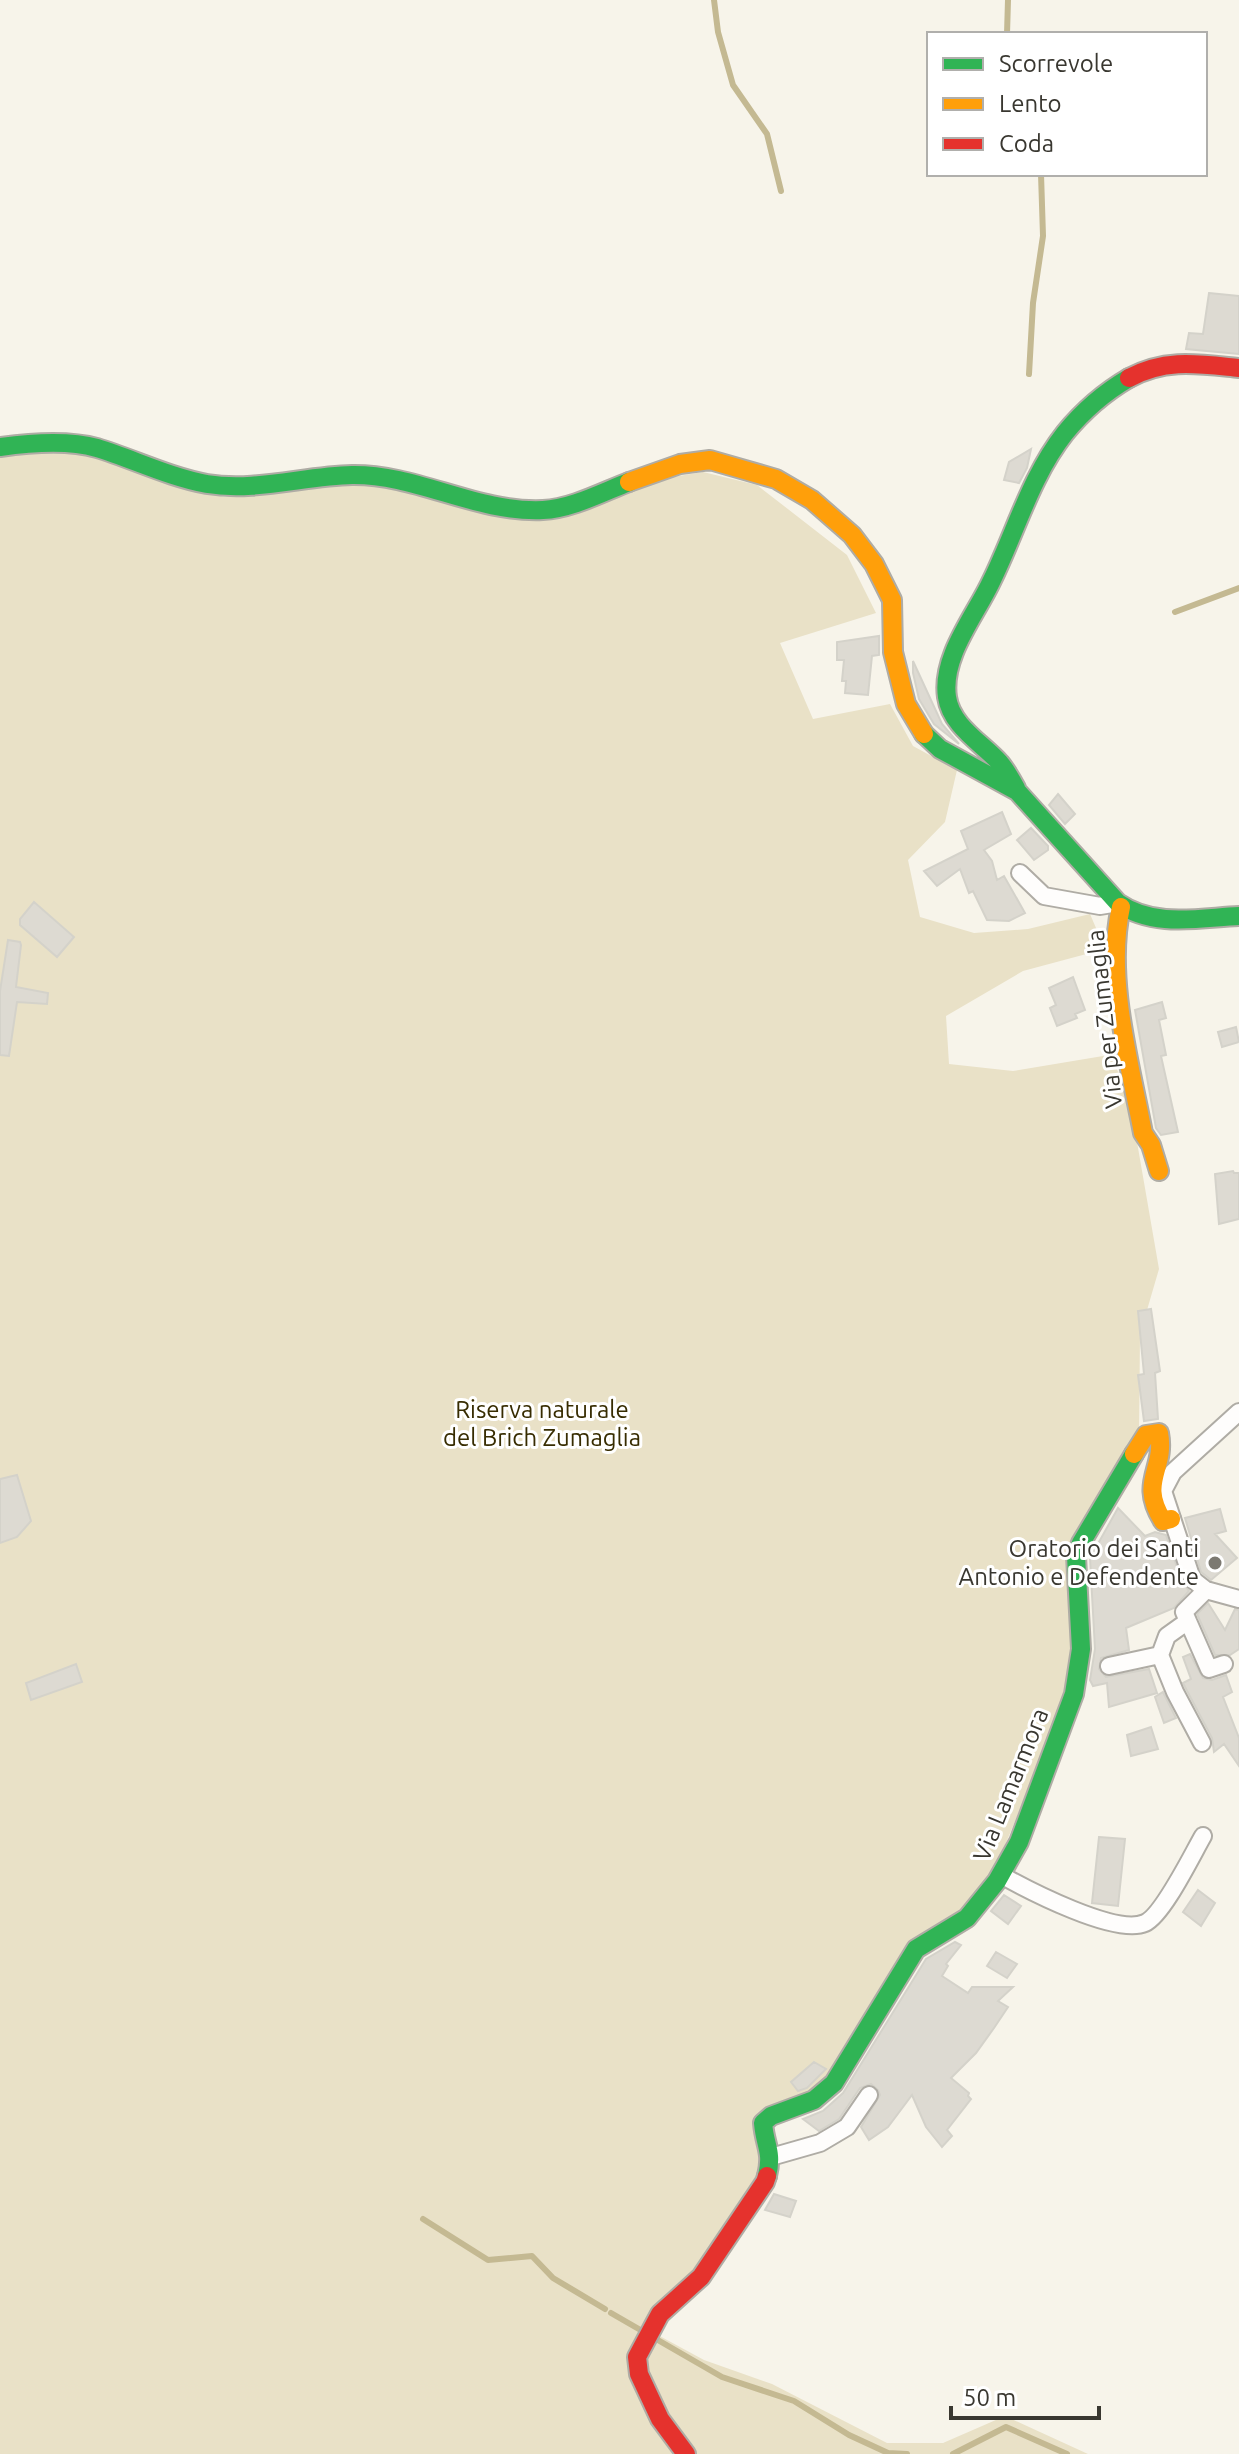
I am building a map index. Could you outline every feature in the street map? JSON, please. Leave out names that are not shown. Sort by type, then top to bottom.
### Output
[{"type":"street","points":[[1019,793],[1002,764],[975,739],[950,709],[946,685],[953,659],[992,580],[1027,495],[1050,451],[1094,403],[1140,370],[1175,363],[1239,368]]},
{"type":"street","name":"Via per Zumaglia","points":[[0,447],[29,443],[93,447],[202,483],[228,487],[353,475],[393,479],[485,505],[543,510],[680,464],[710,460],[776,479],[822,508],[852,535],[874,564],[892,600],[893,652],[906,704],[923,733],[940,749],[1019,793],[1119,905],[1134,915],[1239,916]]},
{"type":"street","points":[[1020,873],[1044,896],[1100,906],[1119,905]]},
{"type":"street","name":"Via per Zumaglia","points":[[1119,905],[1116,919],[1117,956],[1126,1040],[1143,1133],[1151,1145],[1159,1171]]},
{"type":"street","points":[[1239,1412],[1173,1472],[1163,1491],[1192,1579],[1206,1590],[1239,1599]]},
{"type":"street","name":"Via Lamarmora","points":[[686,2454],[660,2419],[639,2374],[637,2357],[660,2314],[701,2277],[765,2182],[771,2157],[763,2123],[771,2116],[814,2100],[834,2083],[916,1949],[967,1918],[1001,1875],[1019,1842],[1074,1694],[1081,1649],[1076,1556],[1146,1435],[1159,1433],[1162,1442],[1150,1485],[1160,1519],[1171,1519]]},
{"type":"street","points":[[1206,1590],[1184,1612],[1209,1669],[1224,1664]]},
{"type":"street","points":[[1188,1621],[1167,1636],[1160,1655],[1202,1743]]},
{"type":"street","points":[[1109,1666],[1160,1655]]},
{"type":"street","points":[[1001,1875],[1093,1917],[1145,1923],[1159,1910],[1203,1836]]},
{"type":"street","points":[[771,2157],[820,2143],[847,2127],[869,2095]]},
{"type":"green space","name":"Riserva naturale del Brich Zumaglia","points":[[0,453],[88,454],[224,497],[356,482],[540,518],[655,480],[703,472],[757,485],[847,555],[876,613],[780,643],[813,719],[890,704],[913,746],[957,770],[945,822],[908,860],[920,917],[974,933],[1028,929],[1090,914],[1105,949],[1023,971],[946,1016],[949,1064],[1013,1071],[1109,1055],[1128,1090],[1159,1269],[1140,1334],[1139,1435],[1071,1549],[1072,1628],[1068,1694],[993,1874],[962,1911],[946,1924],[827,2079],[810,2095],[774,2106],[760,2176],[697,2269],[667,2293],[643,2327],[704,2360],[772,2384],[887,2443],[943,2443],[1005,2416],[1088,2454],[0,2454]]},
{"type":"building","points":[[1209,293],[1239,296],[1239,354],[1186,349],[1189,333],[1203,334]]},
{"type":"building","points":[[1031,449],[1027,468],[1019,483],[1004,480],[1009,462]]},
{"type":"building","points":[[879,636],[879,655],[872,656],[868,695],[845,693],[846,681],[842,681],[844,660],[837,660],[837,642]]},
{"type":"building","points":[[913,661],[942,724],[959,744],[934,724],[919,699]]},
{"type":"building","points":[[1058,794],[1075,814],[1065,824],[1049,805]]},
{"type":"building","points":[[1002,812],[1011,834],[984,850],[992,861],[997,880],[1004,876],[1025,913],[1009,921],[987,920],[973,891],[969,893],[960,869],[937,886],[924,871],[968,849],[961,831]]},
{"type":"building","points":[[1031,828],[1048,846],[1048,850],[1034,860],[1017,840]]},
{"type":"building","points":[[34,902],[74,937],[57,957],[20,925],[20,919]]},
{"type":"building","points":[[8,940],[20,942],[21,945],[16,987],[48,993],[47,1004],[17,1002],[9,1056],[0,1055],[0,991]]},
{"type":"building","points":[[1073,977],[1085,1010],[1075,1014],[1077,1018],[1057,1026],[1050,1008],[1056,1005],[1049,988]]},
{"type":"building","points":[[1162,1002],[1166,1018],[1159,1020],[1166,1055],[1161,1056],[1178,1132],[1161,1135],[1156,1128],[1135,1010]]},
{"type":"building","points":[[1236,1027],[1239,1042],[1222,1047],[1218,1032]]},
{"type":"building","points":[[1239,1173],[1239,1219],[1219,1224],[1215,1174]]},
{"type":"building","points":[[1151,1309],[1160,1371],[1155,1373],[1158,1419],[1144,1421],[1138,1375],[1144,1374],[1138,1311]]},
{"type":"building","points":[[17,1475],[31,1521],[17,1537],[0,1543],[0,1479]]},
{"type":"building","points":[[1118,1508],[1145,1536],[1155,1532],[1166,1535],[1182,1582],[1189,1591],[1174,1608],[1126,1628],[1129,1650],[1101,1658],[1099,1669],[1106,1677],[1149,1669],[1157,1693],[1109,1707],[1107,1683],[1093,1686],[1090,1680],[1095,1649],[1090,1558]]},
{"type":"building","points":[[1220,1509],[1226,1531],[1215,1534],[1237,1558],[1211,1580],[1201,1572],[1185,1518]]},
{"type":"building","points":[[1208,1603],[1225,1630],[1235,1609],[1239,1610],[1239,1649],[1230,1655],[1215,1655],[1197,1614]]},
{"type":"building","points":[[1190,1654],[1203,1678],[1212,1680],[1226,1675],[1232,1692],[1223,1697],[1239,1738],[1239,1766],[1224,1744],[1214,1752],[1212,1738],[1183,1683],[1191,1679],[1183,1657]]},
{"type":"building","points":[[76,1664],[82,1682],[31,1700],[26,1683]]},
{"type":"building","points":[[1163,1692],[1176,1718],[1164,1723],[1155,1697]]},
{"type":"building","points":[[1151,1727],[1158,1749],[1131,1756],[1127,1735]]},
{"type":"building","points":[[1099,1837],[1125,1839],[1118,1906],[1092,1903]]},
{"type":"building","points":[[1198,1890],[1215,1903],[1201,1926],[1183,1912]]},
{"type":"building","points":[[1004,1895],[1021,1906],[1008,1924],[991,1911]]},
{"type":"building","points":[[955,1942],[961,1945],[946,1964],[948,1966],[942,1976],[968,1993],[972,1987],[1013,1987],[998,2001],[1008,2007],[994,2028],[976,2053],[951,2078],[969,2093],[971,2099],[947,2130],[952,2136],[942,2147],[926,2127],[912,2095],[888,2127],[869,2140],[861,2127],[880,2095],[871,2084],[860,2088],[839,2119],[819,2131],[803,2119],[823,2111],[843,2093],[926,1959]]},
{"type":"building","points":[[996,1952],[1017,1964],[1007,1978],[987,1966]]},
{"type":"building","points":[[814,2062],[826,2069],[807,2088],[798,2091],[791,2082]]},
{"type":"building","points":[[774,2194],[796,2201],[790,2217],[765,2210]]},
{"type":"waterway","points":[[714,0],[718,32],[733,85],[767,134],[781,191]]},
{"type":"waterway","points":[[1007,32],[1008,0]]},
{"type":"waterway","points":[[1029,374],[1033,303],[1043,236],[1041,176]]},
{"type":"waterway","points":[[1175,612],[1239,588]]},
{"type":"waterway","points":[[423,2219],[488,2260],[532,2256],[553,2278],[605,2309]]},
{"type":"waterway","points":[[611,2313],[722,2377],[794,2401],[849,2435],[888,2453],[907,2454]]},
{"type":"waterway","points":[[953,2454],[1006,2427],[1067,2454]]},
{"type":"traffic: fast","points":[[1016,788],[1000,763],[954,717],[947,697],[949,666],[961,636],[992,580],[1033,485],[1053,450],[1087,410],[1129,378]]},
{"type":"traffic: fast","points":[[0,447],[49,443],[86,445],[179,477],[225,486],[334,476],[376,476],[494,506],[518,509],[565,507],[629,482]]},
{"type":"traffic: fast","points":[[924,734],[940,749],[1017,791],[1118,903],[1132,911],[1161,919],[1239,916]]},
{"type":"traffic: fast","points":[[767,2176],[769,2155],[763,2123],[771,2116],[814,2100],[834,2083],[916,1949],[967,1918],[997,1881],[1019,1842],[1074,1694],[1081,1649],[1076,1556],[1134,1454]]},
{"type":"traffic: slow","points":[[629,482],[680,464],[710,460],[776,479],[812,500],[852,535],[874,564],[892,600],[893,652],[906,704],[924,734]]},
{"type":"traffic: slow","points":[[1121,907],[1116,962],[1121,1020],[1143,1133],[1151,1145],[1159,1171]]},
{"type":"traffic: slow","points":[[1134,1454],[1146,1435],[1159,1433],[1153,1496],[1163,1521],[1171,1519]]},
{"type":"traffic: jam","points":[[1129,378],[1170,365],[1239,368]]},
{"type":"traffic: jam","points":[[686,2454],[660,2419],[639,2374],[637,2357],[660,2314],[701,2277],[767,2176]]},
{"type":"place","name":"Oratorio dei Santi Antonio e Defendente","points":[[1215,1563]]}]
